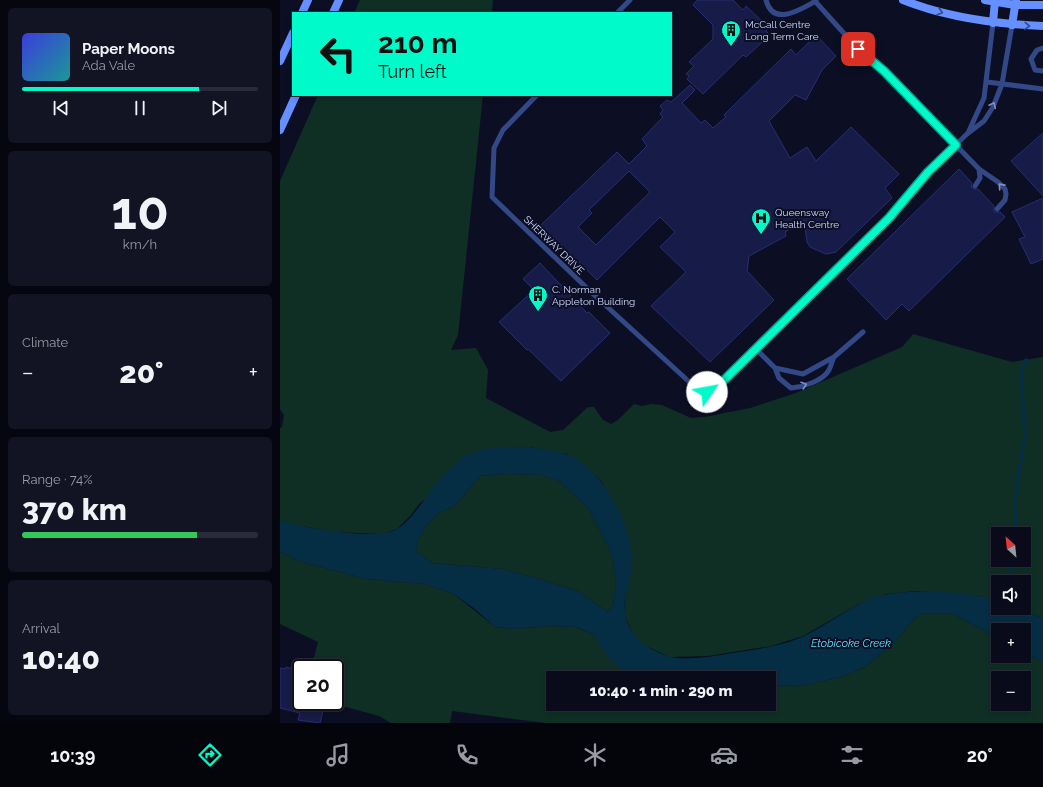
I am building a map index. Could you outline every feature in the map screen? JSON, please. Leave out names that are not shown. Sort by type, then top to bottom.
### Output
[{"type":"main road","points":[[302,12],[308,0]]},
{"type":"main road","points":[[333,12],[339,0]]},
{"type":"main road","points":[[903,0],[957,17],[1012,25],[1043,26]]},
{"type":"main road","points":[[985,0],[1043,5]]},
{"type":"main road","points":[[993,23],[995,1]]},
{"type":"main road","points":[[1012,25],[1015,2]]},
{"type":"main road","points":[[280,61],[292,35]]},
{"type":"main road","points":[[280,130],[296,96]]},
{"type":"lane","points":[[618,12],[630,0]]},
{"type":"lane","points":[[766,0],[768,7],[777,14],[794,14],[815,1],[858,49],[887,74],[979,169],[998,182],[1005,189],[1005,200],[997,209]]},
{"type":"lane","name":"SHERWAY DRIVE","points":[[968,134],[984,98],[993,23]]},
{"type":"lane","name":"SHERWAY DRIVE","points":[[536,96],[503,130],[494,148],[492,197],[591,292],[697,389],[707,392],[717,387],[756,349],[889,218],[928,172],[984,121],[993,107],[1002,84],[1012,25]]},
{"type":"lane","points":[[1043,48],[1036,50],[1031,59],[1035,70],[1043,71]]},
{"type":"lane","points":[[987,82],[1043,89]]},
{"type":"lane","points":[[975,186],[980,178],[979,169]]},
{"type":"lane","points":[[776,368],[803,374],[834,357],[863,332]]},
{"type":"lane","points":[[756,349],[776,368],[779,378],[791,388],[798,387],[822,377],[829,371],[834,357]]},
{"type":"green space","points":[[360,0],[493,0],[492,12],[354,12]]},
{"type":"green space","points":[[318,96],[483,96],[458,335],[451,350],[476,348],[488,370],[486,398],[550,432],[563,430],[588,407],[594,407],[603,420],[611,424],[618,420],[634,404],[642,406],[651,404],[662,405],[691,418],[750,408],[796,393],[902,347],[913,334],[1012,362],[1043,357],[1043,618],[1031,614],[1031,575],[991,575],[991,600],[981,596],[916,591],[886,594],[857,605],[803,636],[771,646],[708,656],[669,657],[640,643],[632,632],[625,616],[626,530],[615,504],[601,481],[584,465],[567,454],[529,447],[492,449],[420,503],[397,529],[382,534],[335,532],[291,524],[280,520],[280,428],[282,427],[284,415],[280,409],[280,181]]},
{"type":"green space","points":[[505,474],[541,475],[559,481],[589,509],[612,554],[616,584],[613,605],[608,612],[578,591],[503,569],[432,563],[416,551],[418,539],[426,527],[439,513],[455,506],[480,476]]},
{"type":"green space","points":[[280,552],[299,561],[366,579],[425,584],[454,594],[495,627],[515,629],[549,626],[576,627],[596,636],[603,649],[612,660],[625,671],[546,671],[546,711],[776,711],[776,686],[805,685],[841,677],[865,667],[893,644],[914,619],[921,614],[953,614],[991,634],[991,663],[1031,663],[1031,656],[1043,662],[1043,723],[546,723],[452,711],[450,723],[391,723],[379,716],[344,707],[344,659],[314,659],[318,642],[280,624]]},
{"type":"water","name":"Etobicoke Creek","points":[[529,447],[566,454],[579,461],[591,471],[602,484],[612,498],[620,514],[630,546],[632,565],[625,601],[625,611],[630,629],[649,648],[667,656],[679,658],[701,658],[773,646],[804,636],[853,607],[870,599],[894,593],[940,592],[982,596],[991,600],[991,615],[1031,614],[1043,618],[1043,662],[1031,656],[1031,623],[991,623],[991,634],[953,614],[935,613],[921,614],[914,619],[893,644],[865,667],[841,677],[805,685],[776,686],[776,671],[624,671],[615,664],[601,648],[596,636],[577,627],[549,626],[515,629],[495,627],[475,609],[454,594],[425,584],[366,579],[299,561],[280,552],[280,520],[322,530],[357,534],[373,534],[397,529],[418,509],[435,485],[453,466],[468,454],[481,450]],"holes":[[[505,474],[541,475],[559,481],[589,509],[612,554],[616,584],[613,605],[608,612],[578,591],[503,569],[432,563],[416,551],[418,539],[426,527],[439,513],[455,506],[480,476]]]},
{"type":"building","name":"McCall Centre Long Term Care","points":[[697,0],[733,0],[743,10],[746,6],[769,28],[766,31],[770,35],[746,57],[743,55],[703,94],[687,79],[689,76],[686,74],[694,66],[689,62],[713,39],[713,25],[693,5]]},
{"type":"building","points":[[816,35],[836,56],[822,70],[806,100],[795,95],[769,121],[790,158],[807,147],[816,161],[851,127],[899,174],[885,188],[892,198],[836,252],[826,254],[810,247],[807,242],[804,220],[785,232],[786,236],[749,256],[747,271],[774,300],[710,362],[651,306],[686,272],[660,247],[675,232],[660,217],[597,280],[541,225],[617,152],[629,164],[647,146],[642,139],[663,117],[660,114],[663,110],[660,106],[667,100],[671,102],[690,85],[695,90],[682,103],[701,123],[705,120],[713,128],[726,117],[724,115],[791,49],[796,55]],"holes":[[[629,171],[650,192],[596,245],[578,227],[592,213],[589,210]]]},
{"type":"building","points":[[1043,133],[1043,196],[1011,161]]},
{"type":"building","points":[[959,169],[972,183],[971,186],[973,189],[978,189],[994,206],[994,212],[1000,212],[1005,217],[909,311],[902,304],[886,320],[847,279]]},
{"type":"building","points":[[1043,198],[1043,259],[1031,264],[1019,239],[1025,237],[1012,212]]},
{"type":"building","points":[[540,263],[587,313],[589,312],[610,333],[561,381],[499,322],[534,290],[523,279]]},
{"type":"building","points":[[286,667],[292,669],[292,711],[280,708],[280,668],[285,669]]},
{"type":"building","points":[[292,711],[323,711],[320,723],[298,720],[300,713]]},
{"type":"waterway","points":[[1015,527],[1017,481],[1025,437],[1021,372],[1026,360]]},
{"type":"waterway","points":[[1011,567],[1011,575]]},
{"type":"place","name":"McCall Centre Long Term Care","points":[[731,47]]},
{"type":"place","name":"Queensway Health Centre","points":[[761,235]]},
{"type":"place","name":"C. Norman Appleton Building","points":[[538,312]]},
{"type":"route","points":[[707,392],[717,387],[889,218],[928,172],[956,145],[884,71],[858,49]]}]
